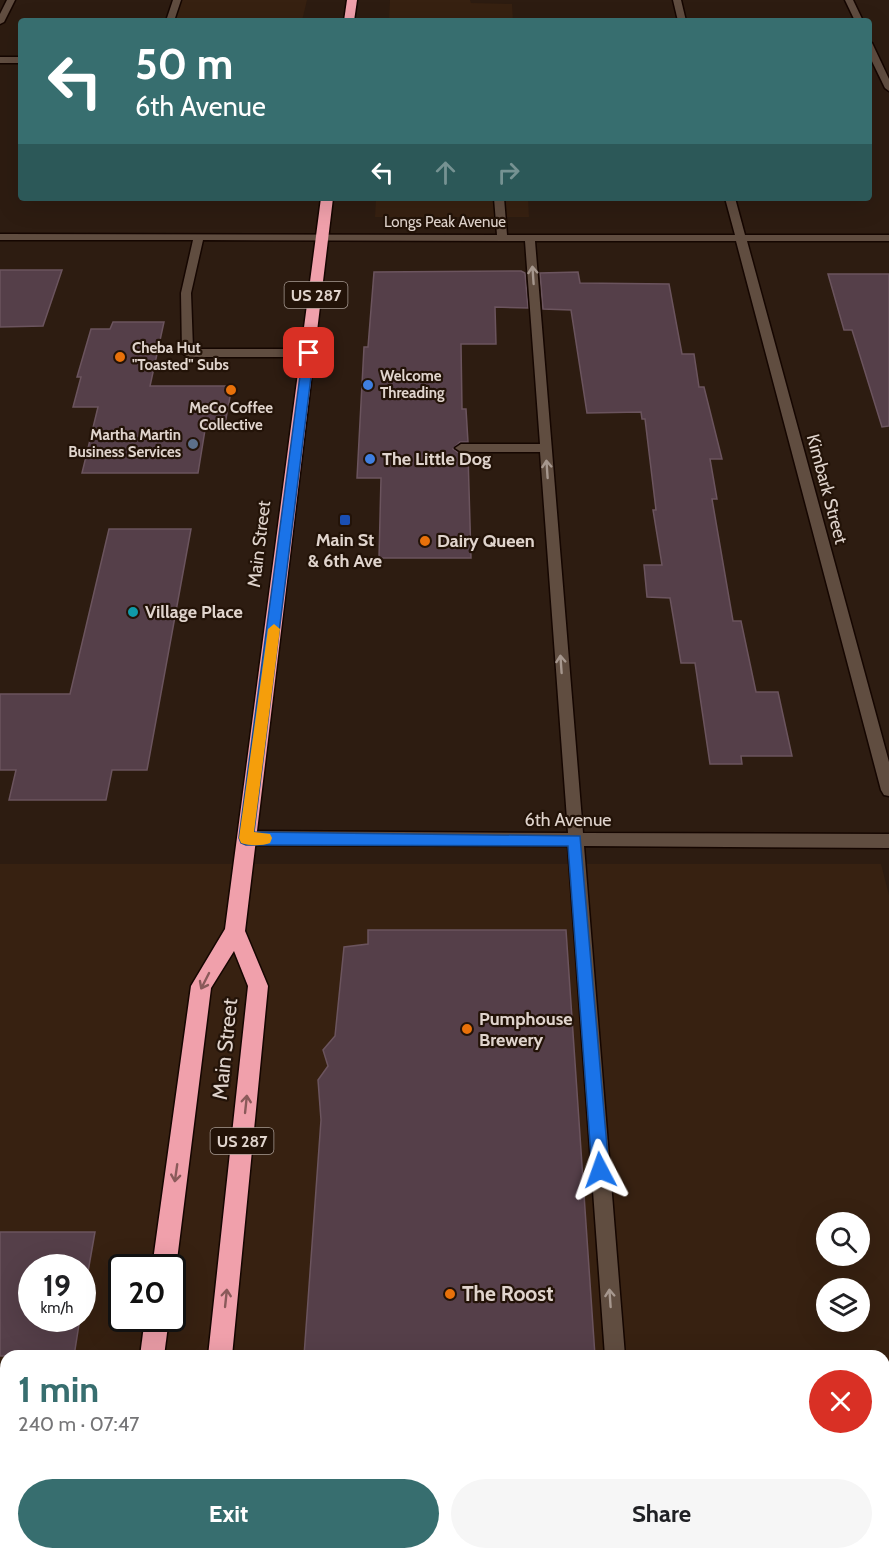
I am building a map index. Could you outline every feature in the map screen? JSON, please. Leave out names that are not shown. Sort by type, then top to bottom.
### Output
[{"type":"highway","points":[[349,18],[352,0]]},
{"type":"highway","name":"Main Street","points":[[166,1254],[201,986],[235,931],[327,201]]},
{"type":"highway","name":"Main Street","points":[[221,1350],[258,986],[235,931]]},
{"type":"highway","points":[[153,1350],[155,1332]]},
{"type":"street","points":[[0,22],[11,0]]},
{"type":"street","points":[[171,18],[177,0]]},
{"type":"street","points":[[677,0],[681,18]]},
{"type":"street","points":[[849,0],[858,18]]},
{"type":"street","points":[[872,52],[889,88]]},
{"type":"street","points":[[0,60],[18,60]]},
{"type":"street","points":[[499,201],[502,237]]},
{"type":"street","name":"Kimbark Street","points":[[731,201],[889,789]]},
{"type":"street","name":"Longs Peak Avenue","points":[[0,237],[889,238]]},
{"type":"street","points":[[199,237],[186,293],[188,353],[309,353]]},
{"type":"street","points":[[530,237],[615,1350]]},
{"type":"street","points":[[461,448],[545,448]]},
{"type":"street","name":"6th Avenue","points":[[246,838],[889,841]]},
{"type":"shaded area","points":[[178,0],[307,0],[303,18],[172,18]]},
{"type":"shaded area","points":[[390,0],[470,0],[471,3],[512,4],[513,18],[389,18]]},
{"type":"shaded area","points":[[376,201],[528,201],[529,217],[375,217]]},
{"type":"shaded area","points":[[0,864],[881,864],[889,895],[889,1350],[0,1350]]},
{"type":"building","points":[[0,270],[62,270],[43,326],[0,327]]},
{"type":"building","points":[[521,271],[525,273],[528,308],[495,307],[496,344],[461,344],[462,409],[466,409],[468,442],[460,442],[453,449],[460,454],[468,454],[471,558],[379,558],[381,478],[357,478],[364,347],[368,347],[374,272]]},
{"type":"building","points":[[578,272],[580,283],[669,284],[682,354],[694,354],[699,387],[704,387],[722,459],[710,459],[717,499],[712,499],[733,621],[741,621],[756,692],[778,692],[792,756],[741,756],[742,764],[710,764],[695,663],[681,663],[670,598],[647,597],[644,565],[662,565],[653,510],[656,510],[645,419],[642,419],[641,412],[587,413],[571,310],[543,309],[540,273]]},
{"type":"building","points":[[828,274],[889,274],[889,426],[882,427],[852,330],[844,330]]},
{"type":"building","points":[[113,322],[164,322],[150,386],[232,386],[225,424],[206,424],[198,473],[82,473],[98,407],[73,407],[81,377],[77,377],[91,329],[110,329]]},
{"type":"building","name":"Village Place","points":[[109,529],[191,529],[147,770],[112,770],[106,800],[9,800],[16,770],[0,770],[0,694],[70,694]]},
{"type":"building","points":[[368,930],[566,930],[595,1350],[304,1350],[321,1120],[318,1080],[328,1066],[323,1050],[335,1036],[344,947],[368,944]]},
{"type":"building","points":[[0,1232],[95,1232],[91,1254],[18,1254],[18,1332],[78,1332],[75,1350],[0,1350]]},
{"type":"slow traffic","points":[[265,838],[246,838],[274,629]]},
{"type":"place","name":"Cheba Hut \"Toasted\" Subs","points":[[120,357]]},
{"type":"place","name":"Welcome Threading","points":[[368,385]]},
{"type":"place","name":"MeCo Coffee Collective","points":[[231,390]]},
{"type":"place","name":"Martha Martin Business Services","points":[[193,444]]},
{"type":"place","name":"The Little Dog","points":[[370,459]]},
{"type":"place","name":"Main St & 6th Ave","points":[[345,520]]},
{"type":"place","name":"Dairy Queen","points":[[425,541]]},
{"type":"place","name":"Village Place","points":[[133,612]]},
{"type":"place","name":"Pumphouse Brewery","points":[[467,1029]]},
{"type":"place","name":"The Roost","points":[[450,1294]]},
{"type":"route","points":[[309,353],[246,838],[575,840],[600,1170]]}]
